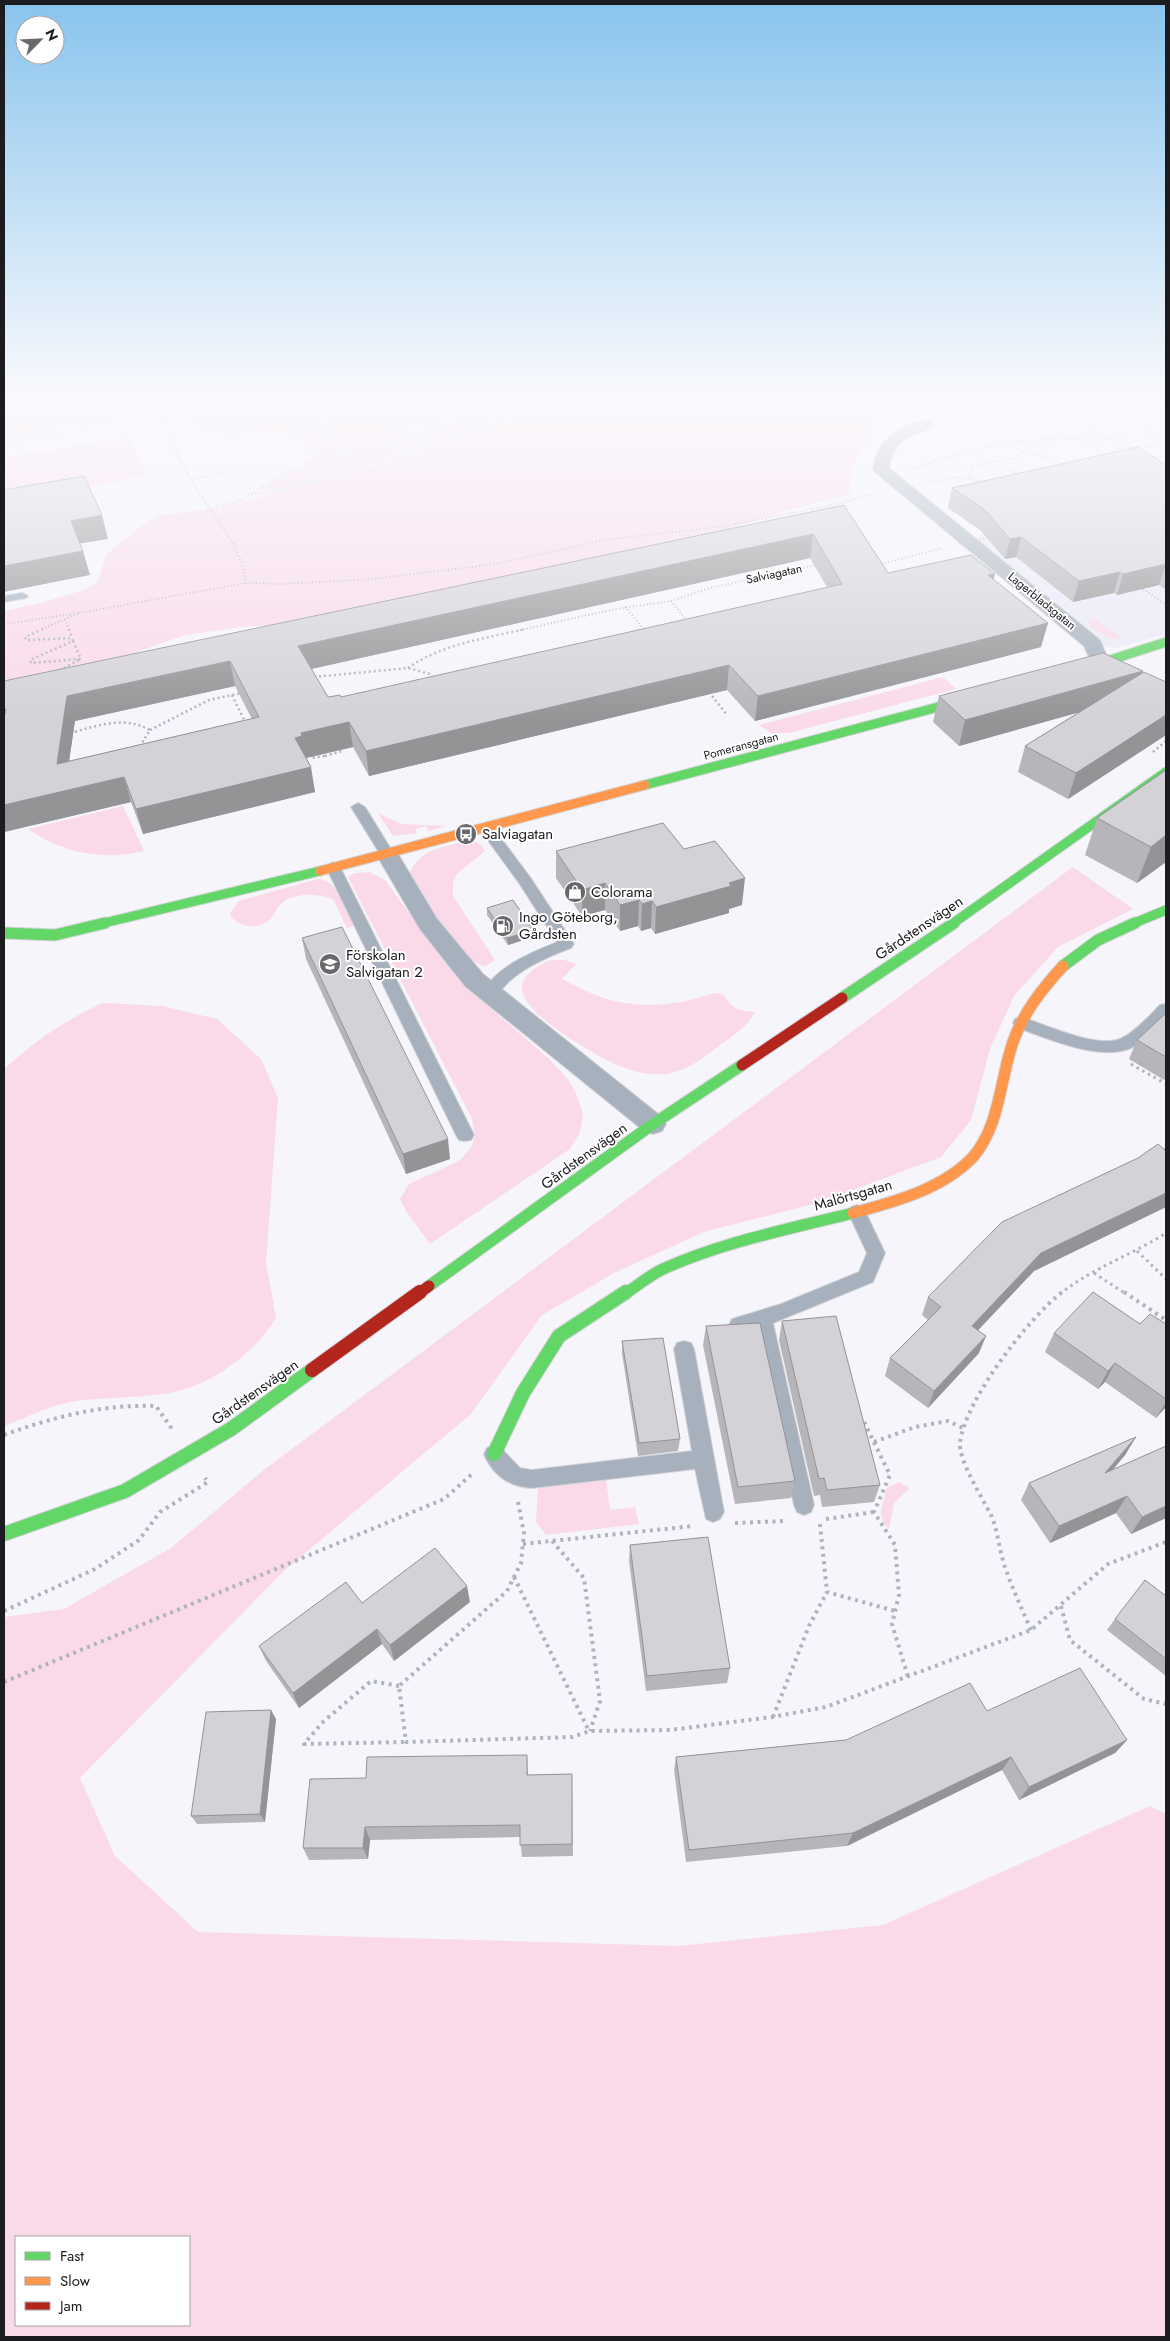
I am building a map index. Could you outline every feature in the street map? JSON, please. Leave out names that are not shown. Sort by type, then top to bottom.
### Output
[{"type":"street","name":"Lagerbladsgatan","points":[[925,505],[1093,644],[1100,662]]},
{"type":"street","points":[[1064,674],[1166,642]]},
{"type":"street","points":[[1100,662],[1166,694]]},
{"type":"street","name":"Pomeransgatan","points":[[387,854],[986,694]]},
{"type":"street","name":"Gårdstensvägen","points":[[4,1534],[125,1491],[232,1429],[653,1124],[985,902],[1166,772]]},
{"type":"street","points":[[4,933],[55,935],[387,854],[428,924],[474,980],[653,1124]]},
{"type":"street","name":"Malörtsgatan","points":[[494,1454],[523,1393],[559,1336],[660,1270],[755,1237],[857,1212],[935,1185],[960,1169],[975,1154],[991,1126],[1012,1044],[1021,1023],[1038,993],[1068,961],[1090,945],[1116,931],[1166,910]]},
{"type":"lane","points":[[4,599],[22,596]]},
{"type":"lane","points":[[358,807],[387,854]]},
{"type":"lane","points":[[486,828],[525,880],[566,944],[519,965],[505,975],[490,992]]},
{"type":"lane","points":[[333,867],[465,1135]]},
{"type":"lane","points":[[1021,1023],[1094,1045],[1125,1044],[1166,1009]]},
{"type":"lane","points":[[739,1325],[763,1319],[866,1277],[876,1253],[857,1212]]},
{"type":"lane","points":[[763,1319],[804,1506]]},
{"type":"lane","points":[[684,1350],[714,1517]]},
{"type":"lane","points":[[494,1454],[508,1473],[517,1479],[542,1479],[704,1459]]},
{"type":"path","points":[[207,505],[240,554],[246,568],[246,583]]},
{"type":"path","points":[[209,508],[222,505]]},
{"type":"path","points":[[4,624],[246,583],[280,584],[373,579],[496,564],[610,539],[726,526],[831,505]]},
{"type":"path","points":[[959,544],[985,538]]},
{"type":"path","points":[[882,572],[875,566],[940,548]]},
{"type":"path","name":"Salviagatan","points":[[408,668],[425,656],[480,640],[625,607],[671,601],[710,588],[824,564]]},
{"type":"path","points":[[1143,588],[1166,605]]},
{"type":"path","points":[[671,601],[692,627]]},
{"type":"path","points":[[625,607],[649,634]]},
{"type":"path","points":[[73,640],[26,640],[25,637],[79,612]]},
{"type":"path","points":[[65,619],[81,659]]},
{"type":"path","points":[[73,640],[30,660],[31,663],[81,659]]},
{"type":"path","points":[[56,672],[81,659]]},
{"type":"path","name":"Salviagatan","points":[[312,678],[408,668],[430,674],[434,681]]},
{"type":"path","points":[[428,685],[434,681],[442,680]]},
{"type":"path","points":[[704,686],[727,714]]},
{"type":"path","points":[[141,746],[150,730],[209,700],[249,691]]},
{"type":"path","points":[[232,695],[247,726]]},
{"type":"path","points":[[64,734],[92,728],[114,720],[139,722],[150,730]]},
{"type":"path","points":[[322,752],[310,756],[311,758],[326,756],[342,751],[338,744]]},
{"type":"path","points":[[133,749],[141,746],[148,747]]},
{"type":"path","points":[[1110,1045],[1125,1060],[1166,1084]]},
{"type":"path","points":[[1031,1630],[1005,1567],[991,1516],[972,1482],[960,1443],[975,1402],[998,1365],[1045,1306],[1077,1280],[1137,1251],[1166,1233]]},
{"type":"path","points":[[1137,1251],[1166,1279]]},
{"type":"path","points":[[1094,1272],[1166,1320]]},
{"type":"path","points":[[4,1435],[85,1412],[134,1404],[156,1406],[190,1453],[208,1482],[160,1512],[139,1540],[95,1569],[4,1611]]},
{"type":"path","points":[[862,1419],[890,1475],[874,1512]]},
{"type":"path","points":[[874,1442],[915,1427],[948,1421],[966,1429]]},
{"type":"path","points":[[4,1682],[121,1631],[444,1499],[494,1454]]},
{"type":"path","points":[[399,1686],[507,1590],[521,1563],[524,1544],[524,1533],[517,1494],[517,1479]]},
{"type":"path","points":[[772,1717],[809,1626],[827,1592],[819,1520],[874,1512]]},
{"type":"path","points":[[874,1512],[895,1545],[899,1595],[892,1624],[908,1676]]},
{"type":"path","points":[[524,1544],[714,1517],[791,1521]]},
{"type":"path","points":[[552,1541],[584,1578],[600,1701],[590,1731]]},
{"type":"path","points":[[399,1686],[371,1681],[323,1722],[304,1744],[572,1737],[590,1731],[670,1730],[772,1717],[826,1707],[1031,1630],[1108,1564],[1166,1542]]},
{"type":"path","points":[[514,1577],[590,1731]]},
{"type":"path","points":[[827,1592],[895,1611]]},
{"type":"path","points":[[1061,1606],[1070,1640],[1144,1699],[1166,1704]]},
{"type":"path","points":[[399,1686],[406,1742]]},
{"type":"shaded area","points":[[230,505],[807,505],[729,529],[289,624],[241,627],[186,635],[142,650],[108,666],[4,689],[4,611],[84,590],[98,581],[106,555],[141,526],[160,515]]},
{"type":"shaded area","points":[[1121,505],[1166,505],[1166,634],[1115,648],[1100,646],[965,541]]},
{"type":"shaded area","points":[[1093,617],[1122,639],[1109,639],[1089,625],[1088,620]]},
{"type":"shaded area","points":[[943,677],[956,689],[789,733],[771,733],[759,725]]},
{"type":"shaded area","points":[[123,806],[144,851],[113,855],[83,853],[55,844],[28,829]]},
{"type":"shaded area","points":[[378,813],[401,824],[446,826],[429,831],[426,826],[415,829],[417,833],[393,836]]},
{"type":"shaded area","points":[[474,841],[481,845],[485,851],[457,874],[453,883],[453,896],[495,960],[486,966],[477,963],[455,942],[409,875],[419,859],[436,849]]},
{"type":"shaded area","points":[[1073,867],[1133,909],[1058,947],[1014,996],[990,1049],[971,1120],[941,1157],[821,1202],[704,1232],[614,1273],[542,1315],[471,1414],[285,1570],[80,1778],[115,1856],[198,1932],[678,1946],[883,1925],[1150,1806],[1166,1814],[1166,2337],[4,2337],[4,1617],[64,1609],[171,1548],[265,1469]]},
{"type":"shaded area","points":[[369,872],[385,880],[430,942],[479,998],[548,1058],[567,1078],[576,1093],[583,1114],[580,1132],[570,1149],[430,1244],[406,1211],[400,1199],[409,1184],[459,1161],[471,1148],[475,1136],[472,1119],[348,877],[355,873]]},
{"type":"shaded area","points":[[318,879],[325,881],[336,890],[354,926],[347,928],[333,899],[314,895],[301,895],[283,902],[267,922],[257,926],[246,926],[232,918],[230,913],[239,901]]},
{"type":"shaded area","points":[[551,960],[565,960],[576,964],[562,979],[591,993],[619,1002],[648,1005],[664,1004],[719,993],[736,1008],[755,1012],[748,1022],[735,1034],[687,1067],[664,1074],[635,1071],[615,1064],[572,1040],[531,1007],[524,996],[522,987],[526,977],[533,970]]},
{"type":"shaded area","points":[[103,1003],[162,1006],[217,1019],[261,1059],[278,1098],[266,1263],[276,1318],[256,1344],[244,1355],[230,1366],[201,1383],[170,1393],[67,1403],[4,1426],[4,1069],[51,1032]]},
{"type":"shaded area","points":[[606,1480],[610,1510],[635,1507],[639,1524],[546,1535],[536,1522],[538,1486]]},
{"type":"shaded area","points":[[899,1482],[910,1488],[894,1503],[889,1529],[882,1519],[881,1509],[887,1488]]},
{"type":"building","points":[[4,505],[97,505],[102,515],[71,521],[83,551],[4,566]]},
{"type":"building","points":[[843,505],[888,573],[971,555],[995,574],[988,575],[1048,623],[758,696],[729,665],[366,751],[349,722],[301,733],[302,736],[295,738],[311,767],[136,809],[124,777],[4,805],[4,718],[6,709],[4,710],[4,681]],"holes":[[[813,534],[842,584],[341,697],[340,695],[328,697],[298,646]],[[230,661],[259,717],[57,764],[67,696]]]},
{"type":"building","points":[[978,505],[1166,505],[1166,564],[1123,574],[1120,572],[1079,581],[1021,537],[1010,539],[985,510]]},
{"type":"building","points":[[1103,653],[1143,671],[965,720],[939,696]]},
{"type":"building","points":[[1144,672],[1166,682],[1166,715],[1076,773],[1025,746]]},
{"type":"building","points":[[1166,770],[1166,835],[1151,847],[1097,818]]},
{"type":"building","points":[[663,823],[684,849],[715,841],[745,878],[729,883],[731,886],[656,907],[652,901],[642,904],[639,900],[620,905],[605,883],[582,890],[556,851]]},
{"type":"building","points":[[513,900],[533,930],[507,938],[487,908]]},
{"type":"building","points":[[342,927],[448,1139],[403,1154],[302,938]]},
{"type":"building","points":[[1166,1013],[1166,1057],[1137,1040]]},
{"type":"building","points":[[1158,1144],[1166,1151],[1166,1193],[1041,1253],[972,1326],[986,1336],[934,1391],[890,1358],[941,1307],[928,1297],[1002,1222],[1138,1158]]},
{"type":"building","points":[[1093,1292],[1140,1324],[1150,1314],[1166,1324],[1166,1399],[1115,1363],[1108,1371],[1054,1333]]},
{"type":"building","points":[[836,1316],[880,1485],[827,1490],[824,1478],[819,1479],[782,1321]]},
{"type":"building","points":[[760,1323],[795,1481],[738,1487],[706,1326]]},
{"type":"building","points":[[663,1338],[680,1439],[639,1443],[622,1341]]},
{"type":"building","points":[[1136,1437],[1105,1473],[1166,1446],[1166,1506],[1142,1517],[1127,1496],[1059,1526],[1029,1483]]},
{"type":"building","points":[[708,1537],[730,1668],[647,1676],[630,1545]]},
{"type":"building","points":[[435,1548],[467,1586],[390,1645],[377,1629],[293,1693],[259,1646],[346,1582],[362,1603]]},
{"type":"building","points":[[1145,1580],[1166,1596],[1166,1659],[1115,1619]]},
{"type":"building","points":[[1080,1668],[1127,1740],[1029,1787],[1011,1757],[853,1833],[689,1850],[676,1757],[846,1740],[970,1683],[987,1711]]},
{"type":"building","points":[[271,1710],[260,1814],[191,1816],[206,1712]]},
{"type":"building","points":[[527,1755],[527,1775],[572,1774],[572,1844],[520,1845],[520,1825],[365,1827],[363,1848],[303,1848],[310,1779],[366,1778],[367,1757]]},
{"type":"traffic: fast","points":[[1079,670],[1166,642]]},
{"type":"traffic: fast","points":[[645,785],[972,698]]},
{"type":"traffic: fast","points":[[842,998],[985,902],[1166,772]]},
{"type":"traffic: fast","points":[[4,933],[55,935],[320,871]]},
{"type":"traffic: fast","points":[[1063,966],[1098,940],[1166,910]]},
{"type":"traffic: fast","points":[[429,1286],[653,1124],[742,1065]]},
{"type":"traffic: fast","points":[[494,1454],[523,1393],[559,1336],[661,1270],[695,1256],[755,1237],[853,1213]]},
{"type":"traffic: fast","points":[[4,1534],[125,1491],[231,1429],[312,1370]]},
{"type":"traffic: slow","points":[[320,871],[645,785]]},
{"type":"traffic: slow","points":[[853,1213],[901,1199],[935,1184],[963,1166],[974,1155],[989,1130],[994,1116],[1012,1044],[1021,1022],[1040,993],[1063,966]]},
{"type":"traffic: jam","points":[[742,1065],[842,998]]},
{"type":"traffic: jam","points":[[312,1370],[429,1286]]},
{"type":"place","name":"Salviagatan","points":[[466,834]]},
{"type":"place","name":"Colorama","points":[[575,892]]},
{"type":"place","name":"Ingo Göteborg, Gårdsten","points":[[503,926]]},
{"type":"place","name":"Förskolan Salvigatan 2","points":[[330,964]]}]
